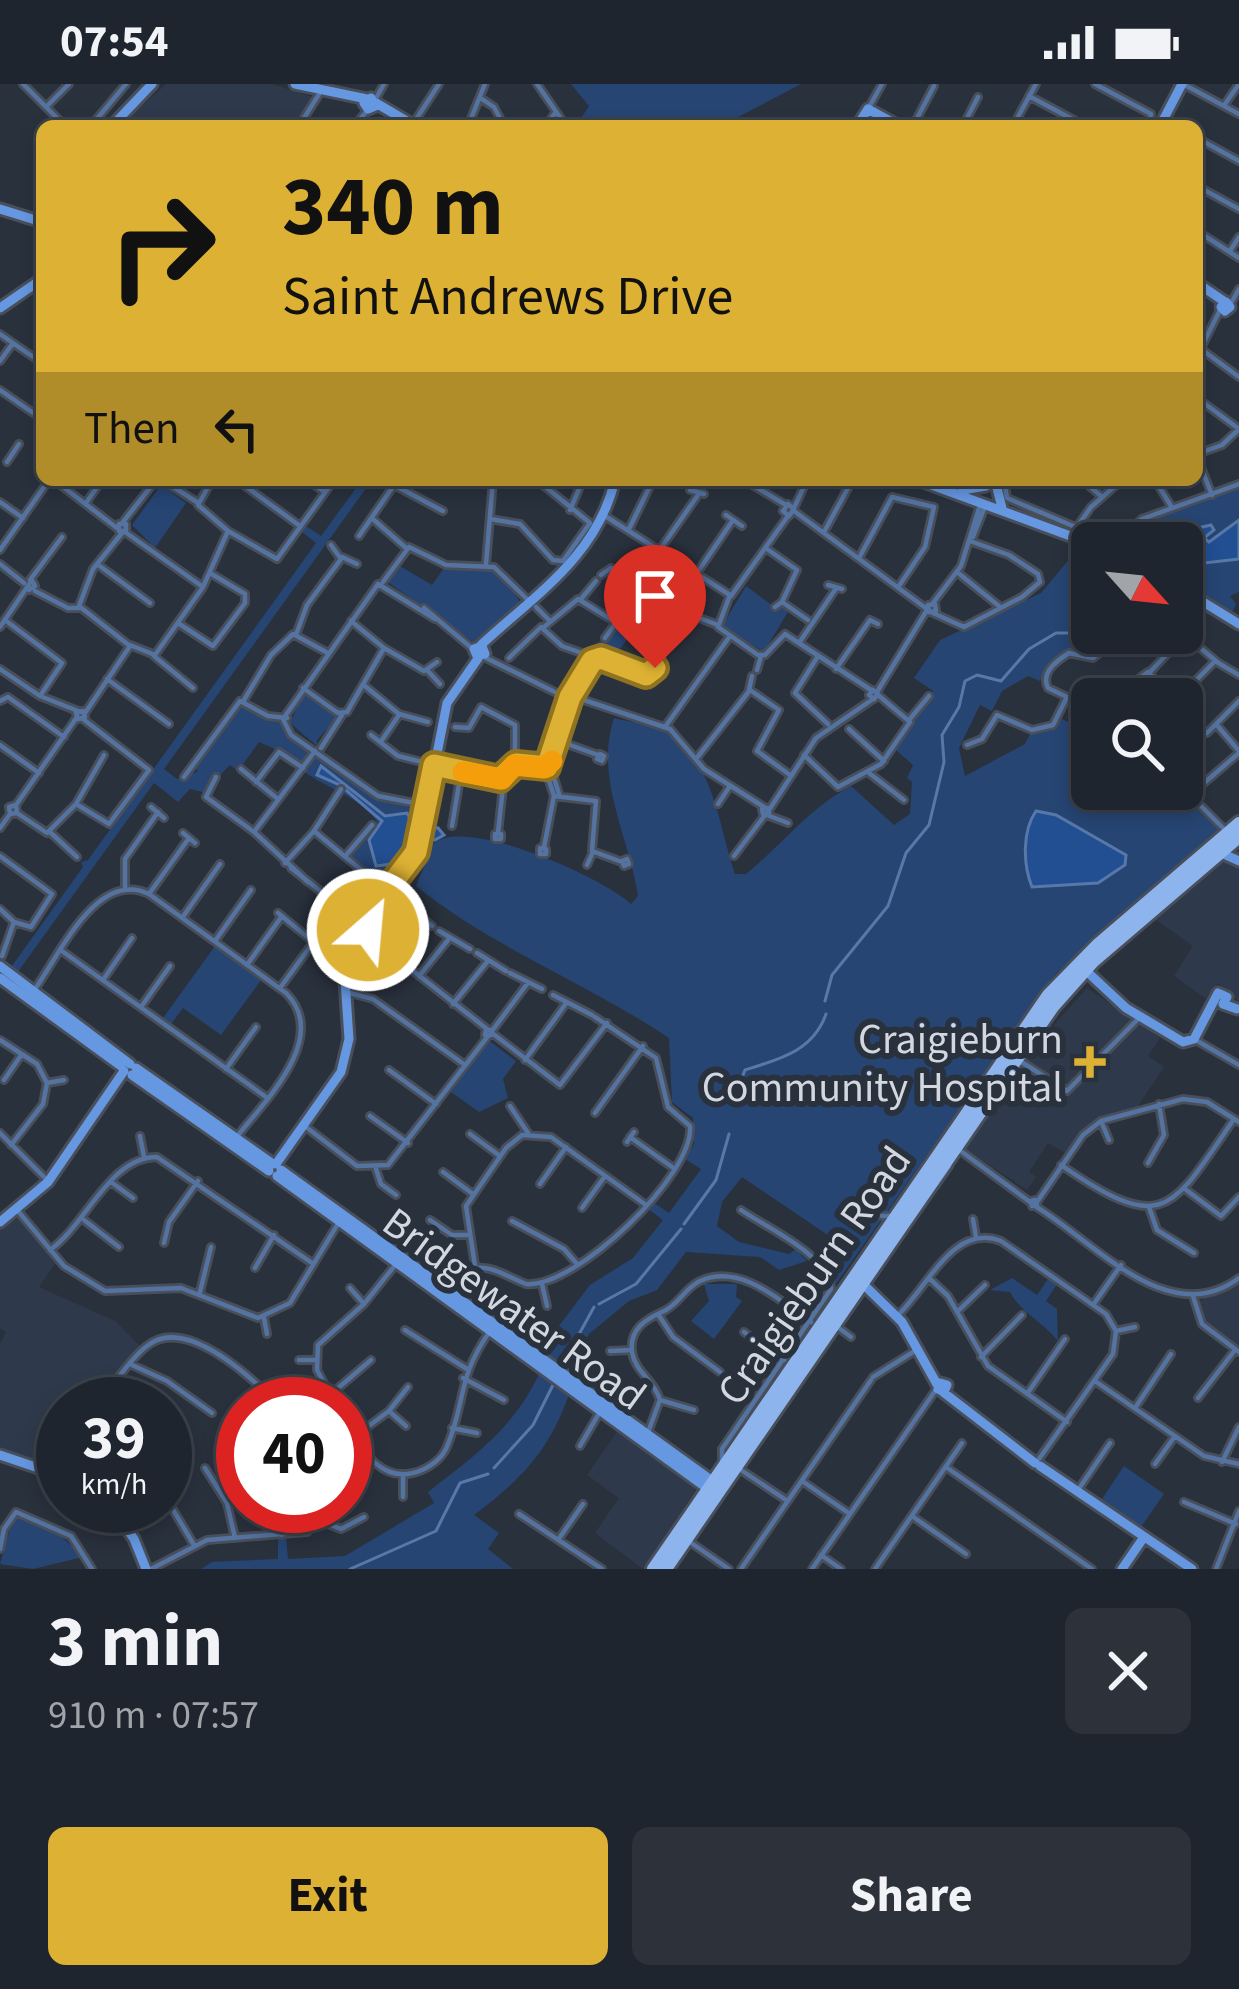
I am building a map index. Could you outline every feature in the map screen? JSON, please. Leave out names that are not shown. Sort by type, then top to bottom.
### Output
[{"type":"main road","name":"Craigieburn Road","points":[[652,1569],[794,1386],[856,1283],[888,1216],[948,1149],[1084,969],[1236,835]]},
{"type":"main road","name":"Craigieburn Road","points":[[666,1569],[814,1325],[873,1266],[1036,1011],[1236,835]]},
{"type":"street","points":[[23,84],[59,120]]},
{"type":"street","points":[[46,107],[70,84]]},
{"type":"street","points":[[97,120],[126,84]]},
{"type":"street","points":[[118,120],[152,84]]},
{"type":"street","points":[[295,84],[334,89],[404,120]]},
{"type":"street","points":[[358,120],[384,84]]},
{"type":"street","points":[[417,120],[439,84]]},
{"type":"street","points":[[471,120],[485,84]]},
{"type":"street","points":[[537,84],[561,120]]},
{"type":"street","points":[[861,120],[882,84]]},
{"type":"street","points":[[1016,120],[1036,84]]},
{"type":"street","points":[[1163,120],[1182,84],[1239,114]]},
{"type":"street","points":[[1224,106],[1239,84]]},
{"type":"street","points":[[1098,85],[1151,114],[1150,120]]},
{"type":"street","points":[[916,120],[934,86]]},
{"type":"street","points":[[303,120],[319,90]]},
{"type":"street","points":[[1029,96],[1074,120]]},
{"type":"street","points":[[966,120],[978,97]]},
{"type":"street","points":[[482,99],[500,120]]},
{"type":"street","points":[[868,110],[887,120]]},
{"type":"street","points":[[550,120],[555,113]]},
{"type":"street","points":[[1203,141],[1239,161]]},
{"type":"street","points":[[1203,189],[1239,208]]},
{"type":"street","points":[[0,209],[36,220]]},
{"type":"street","points":[[1203,235],[1239,258]]},
{"type":"street","points":[[1230,251],[1239,237]]},
{"type":"street","points":[[0,308],[36,283]]},
{"type":"street","points":[[1203,290],[1230,306],[1203,345]]},
{"type":"street","points":[[0,334],[36,359]]},
{"type":"street","points":[[0,361],[13,343]]},
{"type":"street","points":[[1203,350],[1239,377]]},
{"type":"street","points":[[0,390],[36,415]]},
{"type":"street","points":[[1203,402],[1239,429],[1222,445],[1203,453]]},
{"type":"street","points":[[7,462],[20,444]]},
{"type":"street","points":[[0,446],[12,454]]},
{"type":"street","points":[[1203,472],[1212,495]]},
{"type":"street","points":[[1139,522],[1239,484]]},
{"type":"street","points":[[0,550],[47,486]]},
{"type":"street","points":[[61,486],[203,587]]},
{"type":"street","points":[[86,502],[98,486]]},
{"type":"street","points":[[79,608],[97,564],[154,486]]},
{"type":"street","points":[[170,486],[274,559],[330,486]]},
{"type":"street","points":[[198,502],[208,486]]},
{"type":"street","points":[[245,486],[300,526]]},
{"type":"street","points":[[316,486],[325,492]]},
{"type":"street","points":[[359,536],[374,520],[391,486]]},
{"type":"street","points":[[398,486],[443,511]]},
{"type":"street","points":[[486,564],[493,486]]},
{"type":"street","points":[[490,518],[520,524],[559,563],[590,527],[588,520],[569,510],[544,486]]},
{"type":"street","points":[[569,510],[581,486]]},
{"type":"street","points":[[276,1169],[308,1131],[344,1065],[349,1033],[344,992],[353,949],[418,846],[447,703],[491,636],[579,557],[604,519],[612,486]]},
{"type":"street","points":[[626,528],[650,486]]},
{"type":"street","points":[[753,486],[964,627],[1030,593],[1040,577],[1009,555],[970,543]]},
{"type":"street","points":[[718,625],[731,596],[767,549],[804,486]]},
{"type":"street","points":[[823,533],[846,486]]},
{"type":"street","points":[[956,486],[1071,536]]},
{"type":"street","points":[[734,856],[804,754],[830,726],[864,706],[941,596],[970,543],[989,486]]},
{"type":"street","points":[[993,486],[1002,508]]},
{"type":"street","points":[[995,486],[1007,499],[1071,525]]},
{"type":"street","points":[[1089,486],[1101,496]]},
{"type":"street","points":[[1081,522],[1114,486]]},
{"type":"street","points":[[1159,486],[1171,506]]},
{"type":"street","points":[[662,548],[701,495],[690,490]]},
{"type":"street","points":[[859,558],[892,497],[934,507],[925,547],[899,586]]},
{"type":"street","points":[[0,502],[23,518]]},
{"type":"street","points":[[726,515],[742,526]]},
{"type":"street","points":[[604,519],[662,548],[731,596]]},
{"type":"street","points":[[374,520],[405,547],[446,565],[486,564],[550,621]]},
{"type":"street","points":[[698,573],[734,520]]},
{"type":"street","points":[[154,656],[203,587],[228,531]]},
{"type":"street","points":[[40,696],[62,662],[2,624],[62,537]]},
{"type":"street","points":[[331,545],[357,564]]},
{"type":"street","points":[[285,718],[325,651],[383,582],[405,547]]},
{"type":"street","points":[[767,549],[797,571]]},
{"type":"street","points":[[184,777],[269,660],[297,632],[315,595],[342,557]]},
{"type":"street","points":[[655,592],[678,560]]},
{"type":"street","points":[[0,564],[41,593],[68,608],[79,608],[130,645],[154,656],[193,688]]},
{"type":"street","points":[[97,564],[150,603]]},
{"type":"street","points":[[805,564],[779,604],[808,620]]},
{"type":"street","points":[[509,658],[580,599],[612,565],[655,592],[675,614],[688,617]]},
{"type":"street","points":[[957,572],[999,606]]},
{"type":"street","points":[[178,623],[213,646],[245,603],[245,594],[210,573]]},
{"type":"street","points":[[383,582],[494,662],[573,699],[668,728],[730,786],[788,823]]},
{"type":"street","points":[[799,643],[838,589],[828,585]]},
{"type":"street","points":[[580,599],[618,625],[605,638]]},
{"type":"street","points":[[1203,602],[1239,627]]},
{"type":"street","points":[[861,612],[878,624]]},
{"type":"street","points":[[702,619],[761,656]]},
{"type":"street","points":[[836,669],[870,620]]},
{"type":"street","points":[[351,621],[384,648],[428,671],[440,684]]},
{"type":"street","points":[[544,627],[562,646],[648,675],[680,632]]},
{"type":"street","points":[[643,627],[665,647]]},
{"type":"street","points":[[297,632],[325,651]]},
{"type":"street","points":[[696,759],[749,690],[761,656],[781,634],[909,719]]},
{"type":"street","points":[[1144,678],[1185,635],[1239,675]]},
{"type":"street","points":[[668,728],[730,636]]},
{"type":"street","points":[[0,828],[130,645]]},
{"type":"street","points":[[254,832],[365,686],[384,648]]},
{"type":"street","points":[[1071,653],[1053,664],[1046,685],[1071,699]]},
{"type":"street","points":[[818,656],[795,693],[830,726]]},
{"type":"street","points":[[544,847],[556,795],[548,766],[593,658]]},
{"type":"street","points":[[1198,678],[1216,661]]},
{"type":"street","points":[[428,671],[437,662]]},
{"type":"street","points":[[0,668],[92,723],[150,768],[109,824],[76,804]]},
{"type":"street","points":[[1151,673],[1156,678]]},
{"type":"street","points":[[107,679],[169,724]]},
{"type":"street","points":[[365,686],[399,714],[428,721]]},
{"type":"street","points":[[303,688],[341,715]]},
{"type":"street","points":[[749,690],[778,710],[753,747],[790,775]]},
{"type":"street","points":[[470,739],[469,728],[483,696]]},
{"type":"street","points":[[804,754],[838,787],[868,773],[884,760],[928,696]]},
{"type":"street","points":[[0,701],[8,697],[65,737]]},
{"type":"street","points":[[967,745],[983,737],[997,715],[1032,730],[1051,725],[1067,697]]},
{"type":"street","points":[[244,700],[268,716],[285,718],[300,740],[381,798],[427,808]]},
{"type":"street","points":[[1203,732],[1239,701]]},
{"type":"street","points":[[480,707],[516,726],[514,765],[504,778],[499,832]]},
{"type":"street","points":[[382,740],[399,714]]},
{"type":"street","points":[[1203,783],[1239,752],[1216,724]]},
{"type":"street","points":[[455,727],[469,728]]},
{"type":"street","points":[[849,729],[884,760]]},
{"type":"street","points":[[370,735],[400,758],[504,778]]},
{"type":"street","points":[[559,741],[598,755]]},
{"type":"street","points":[[0,745],[39,773]]},
{"type":"street","points":[[256,782],[281,752],[302,768]]},
{"type":"street","points":[[51,833],[76,804],[104,755]]},
{"type":"street","points":[[514,765],[548,766]]},
{"type":"street","points":[[241,769],[278,799]]},
{"type":"street","points":[[452,826],[458,771]]},
{"type":"street","points":[[868,773],[904,800]]},
{"type":"street","points":[[217,777],[206,797],[254,832],[452,1005],[560,1085],[607,1023]]},
{"type":"street","points":[[286,864],[340,791],[328,786]]},
{"type":"street","points":[[718,804],[730,786]]},
{"type":"street","points":[[556,795],[609,802]]},
{"type":"street","points":[[0,800],[77,856]]},
{"type":"street","points":[[587,866],[598,804]]},
{"type":"street","points":[[1203,806],[1236,835],[1239,859]]},
{"type":"street","points":[[124,888],[124,862],[158,812]]},
{"type":"street","points":[[347,854],[372,825]]},
{"type":"street","points":[[314,831],[379,879]]},
{"type":"street","points":[[149,894],[189,838]]},
{"type":"street","points":[[732,843],[740,848]]},
{"type":"street","points":[[593,852],[622,862]]},
{"type":"street","points":[[1221,853],[1239,859]]},
{"type":"street","points":[[0,856],[52,894],[31,927],[14,922],[0,909]]},
{"type":"street","points":[[182,918],[220,864]]},
{"type":"street","points":[[31,994],[101,898],[124,888],[149,894],[280,988],[298,1007],[302,1040],[239,1137],[248,1156]]},
{"type":"street","points":[[214,941],[252,890]]},
{"type":"street","points":[[399,898],[448,940],[542,989]]},
{"type":"street","points":[[247,965],[280,914],[322,950]]},
{"type":"street","points":[[388,949],[416,915]]},
{"type":"street","points":[[1,961],[14,922]]},
{"type":"street","points":[[103,980],[132,938]]},
{"type":"street","points":[[419,976],[448,940]]},
{"type":"street","points":[[280,988],[313,942]]},
{"type":"street","points":[[62,951],[266,1097]]},
{"type":"street","name":"Bridgewater Road","points":[[1,961],[31,994],[129,1070],[248,1156],[276,1169],[644,1437]]},
{"type":"street","points":[[452,1005],[487,962]]},
{"type":"street","points":[[141,1007],[170,966]]},
{"type":"street","points":[[1084,969],[1126,1008],[1179,1041],[1199,1038],[1239,1066]]},
{"type":"street","points":[[1084,969],[1144,1019]]},
{"type":"street","name":"Bridgewater Road","points":[[0,979],[31,994]]},
{"type":"street","points":[[308,1131],[354,1164],[376,1169],[393,1161],[527,984]]},
{"type":"street","points":[[344,992],[374,999],[465,1065]]},
{"type":"street","points":[[446,1294],[476,1266],[498,1268],[526,1284],[542,1284],[578,1264],[620,1235],[688,1146],[690,1129],[668,1107],[660,1065],[644,1046],[553,995]]},
{"type":"street","points":[[526,1060],[567,1002]]},
{"type":"street","points":[[1199,1038],[1222,1002],[1238,1009]]},
{"type":"street","points":[[1017,1058],[1066,1092],[1144,1019]]},
{"type":"street","points":[[226,1069],[256,1028]]},
{"type":"street","points":[[0,1040],[40,1068],[47,1083],[43,1104],[11,1144]]},
{"type":"street","points":[[596,1113],[644,1046]]},
{"type":"street","points":[[4,1080],[22,1054]]},
{"type":"street","points":[[0,1222],[22,1212],[129,1070]]},
{"type":"street","name":"Bridgewater Road","points":[[129,1070],[239,1137],[339,1222],[399,1261]]},
{"type":"street","points":[[389,1070],[436,1104]]},
{"type":"street","points":[[47,1083],[64,1080]]},
{"type":"street","points":[[1036,1201],[1061,1165],[1083,1135],[1101,1121],[1159,1103],[1196,1099],[1237,1120],[1185,1189],[1149,1207],[1113,1201],[1061,1165]]},
{"type":"street","points":[[1148,1163],[1165,1131],[1159,1103]]},
{"type":"street","points":[[510,1106],[528,1133]]},
{"type":"street","points":[[370,1116],[408,1143]]},
{"type":"street","points":[[1101,1121],[1109,1140]]},
{"type":"street","points":[[0,1133],[46,1178]]},
{"type":"street","points":[[476,1266],[465,1215],[473,1194],[500,1156],[528,1133],[548,1135],[646,1205]]},
{"type":"street","points":[[470,1135],[500,1156]]},
{"type":"street","points":[[140,1136],[144,1157]]},
{"type":"street","points":[[630,1137],[672,1167]]},
{"type":"street","points":[[540,1184],[566,1148]]},
{"type":"street","points":[[948,1149],[1036,1201],[1043,1211],[1159,1290],[1193,1296],[1239,1278]]},
{"type":"street","points":[[50,1250],[84,1220],[125,1165],[144,1157],[168,1161],[313,1261]]},
{"type":"street","points":[[376,1169],[381,1184],[396,1195]]},
{"type":"street","points":[[443,1172],[473,1194]]},
{"type":"street","points":[[582,1208],[605,1176]]},
{"type":"street","points":[[164,1243],[169,1222],[198,1181]]},
{"type":"street","points":[[111,1182],[133,1198]]},
{"type":"street","points":[[1185,1189],[1223,1216],[1239,1197]]},
{"type":"street","points":[[1149,1207],[1157,1230],[1194,1253]]},
{"type":"street","points":[[715,1482],[722,1449],[814,1325],[831,1289],[828,1273],[780,1231],[741,1210]]},
{"type":"street","points":[[22,1212],[73,1274],[116,1294],[164,1288],[200,1292],[244,1315],[264,1318],[290,1303],[339,1222]]},
{"type":"street","points":[[973,1219],[976,1237]]},
{"type":"street","points":[[84,1220],[119,1247]]},
{"type":"street","points":[[430,1220],[452,1235],[468,1235]]},
{"type":"street","points":[[512,1221],[564,1250],[578,1264]]},
{"type":"street","points":[[255,1268],[274,1235]]},
{"type":"street","points":[[897,1316],[957,1245],[976,1237],[1001,1241],[1093,1305],[1116,1330],[1113,1354],[1040,1461]]},
{"type":"street","points":[[200,1292],[211,1247]]},
{"type":"street","points":[[322,1377],[315,1360],[323,1336],[364,1304],[399,1261]]},
{"type":"street","points":[[1093,1305],[1121,1265]]},
{"type":"street","points":[[694,1410],[660,1400],[632,1350],[638,1327],[696,1283],[726,1279],[756,1283],[814,1325]]},
{"type":"street","points":[[931,1279],[981,1358],[1067,1422]]},
{"type":"street","points":[[856,1283],[897,1316],[940,1386],[955,1400],[1192,1569]]},
{"type":"street","name":"Craigieburn Road","points":[[700,1518],[708,1517],[794,1386],[858,1302],[856,1283]]},
{"type":"street","points":[[542,1284],[547,1306]]},
{"type":"street","points":[[956,1312],[985,1286]]},
{"type":"street","points":[[350,1288],[364,1304]]},
{"type":"street","name":"Bridgewater Road","points":[[446,1294],[542,1368],[688,1469],[715,1482]]},
{"type":"street","points":[[1193,1296],[1202,1324],[1237,1351],[1198,1398]]},
{"type":"street","points":[[658,1314],[673,1337],[720,1372]]},
{"type":"street","points":[[981,1358],[1022,1315]]},
{"type":"street","points":[[264,1318],[267,1334]]},
{"type":"street","points":[[1116,1330],[1135,1327]]},
{"type":"street","points":[[838,1328],[851,1337]]},
{"type":"street","points":[[405,1330],[467,1369]]},
{"type":"street","points":[[372,1461],[403,1474],[437,1460],[452,1429],[467,1369],[490,1331]]},
{"type":"street","points":[[744,1332],[784,1360]]},
{"type":"street","points":[[123,1377],[154,1341],[179,1336],[200,1345],[242,1377]]},
{"type":"street","points":[[1027,1394],[1065,1340]]},
{"type":"street","points":[[741,1569],[872,1378],[918,1349]]},
{"type":"street","points":[[610,1351],[632,1350]]},
{"type":"street","points":[[534,1353],[547,1367],[542,1368]]},
{"type":"street","points":[[1135,1408],[1172,1354]]},
{"type":"street","points":[[299,1360],[315,1360]]},
{"type":"street","points":[[351,1377],[371,1360]]},
{"type":"street","points":[[132,1365],[167,1381],[212,1413]]},
{"type":"street","points":[[464,1378],[504,1400]]},
{"type":"street","points":[[1095,1381],[1174,1436],[1222,1462],[1239,1464]]},
{"type":"street","points":[[812,1569],[940,1386]]},
{"type":"street","points":[[372,1424],[408,1387]]},
{"type":"street","points":[[644,1437],[660,1400]]},
{"type":"street","points":[[580,1446],[601,1410]]},
{"type":"street","points":[[389,1411],[406,1426]]},
{"type":"street","points":[[1222,1462],[1239,1427]]},
{"type":"street","points":[[452,1429],[477,1433]]},
{"type":"street","points":[[1155,1464],[1174,1436]]},
{"type":"street","points":[[885,1569],[877,1566],[962,1443]]},
{"type":"street","points":[[1078,1490],[1110,1444]]},
{"type":"street","points":[[0,1455],[36,1465]]},
{"type":"street","points":[[946,1467],[1092,1569]]},
{"type":"street","points":[[205,1468],[226,1503],[235,1538]]},
{"type":"street","points":[[741,1470],[787,1502]]},
{"type":"street","points":[[403,1474],[403,1497]]},
{"type":"street","points":[[802,1480],[850,1514]]},
{"type":"street","points":[[1184,1502],[1236,1524]]},
{"type":"street","points":[[558,1540],[583,1503]]},
{"type":"street","points":[[1216,1569],[1239,1511]]},
{"type":"street","points":[[0,1550],[4,1529],[16,1512],[71,1536],[92,1569]]},
{"type":"street","points":[[525,1514],[602,1569]]},
{"type":"street","points":[[912,1516],[966,1554]]},
{"type":"street","points":[[130,1533],[149,1569],[194,1545],[299,1533]]},
{"type":"street","points":[[187,1533],[194,1545]]},
{"type":"street","points":[[1121,1569],[1143,1538]]},
{"type":"street","points":[[686,1539],[729,1569]]},
{"type":"street","points":[[1230,1540],[1239,1544]]},
{"type":"street","points":[[821,1555],[841,1569]]},
{"type":"shaded area","points":[[166,84],[272,84],[313,97],[296,120],[127,120]]},
{"type":"shaded area","points":[[571,84],[801,84],[732,120],[580,120],[589,106]]},
{"type":"shaded area","points":[[160,486],[186,503],[155,548],[132,525]]},
{"type":"shaded area","points":[[358,486],[368,486],[164,769],[177,779],[197,772],[196,763],[242,702],[282,722],[288,734],[309,750],[304,762],[259,742],[238,771],[230,765],[203,792],[190,789],[178,802],[154,783],[17,973],[9,970],[83,867],[81,862],[88,860],[316,543],[302,532],[306,526],[321,536]]},
{"type":"shaded area","points":[[1239,488],[1239,592],[1230,596],[1236,604],[1232,612],[1203,595],[1203,522],[1146,522]]},
{"type":"shaded area","points":[[1239,520],[1239,559],[1203,563],[1203,527],[1211,525],[1214,530],[1204,538],[1209,542]]},
{"type":"shaded area","points":[[1071,557],[1071,651],[1050,661],[1040,681],[1028,676],[1002,691],[992,711],[980,705],[959,748],[965,776],[1025,744],[1030,734],[1055,729],[1062,719],[1071,724],[1071,810],[1198,810],[1218,830],[1055,974],[833,1288],[832,1276],[819,1263],[841,1244],[742,1177],[722,1202],[717,1226],[739,1242],[789,1254],[796,1249],[807,1261],[779,1270],[760,1257],[686,1252],[657,1290],[629,1301],[589,1334],[571,1375],[539,1352],[590,1285],[633,1258],[663,1220],[648,1209],[653,1202],[669,1213],[701,1169],[685,1159],[694,1144],[693,1118],[672,1102],[669,1038],[476,928],[416,886],[434,843],[451,837],[504,844],[593,879],[631,904],[638,896],[610,785],[609,740],[614,718],[662,730],[693,756],[712,793],[735,874],[746,874],[809,816],[851,786],[894,825],[910,814],[912,782],[907,778],[913,765],[896,750],[933,691],[914,678],[940,640],[1041,593]]},
{"type":"shaded area","points":[[395,563],[432,585],[445,567],[489,570],[504,579],[520,602],[476,644],[386,581]]},
{"type":"shaded area","points":[[746,586],[773,606],[789,610],[764,652],[722,626]]},
{"type":"shaded area","points":[[648,595],[671,609],[674,618],[688,618],[695,610],[704,616],[682,634],[658,619],[641,622],[612,659],[593,649],[633,612]]},
{"type":"shaded area","points":[[303,694],[338,717],[317,740],[318,747],[290,723]]},
{"type":"shaded area","points":[[317,756],[380,800],[422,811],[407,862],[386,888],[379,882],[381,875],[371,876],[350,856],[377,821],[351,798],[303,771]]},
{"type":"shaded area","points":[[321,766],[385,816],[407,813],[414,825],[438,828],[444,835],[435,840],[413,836],[392,864],[376,866],[369,840],[382,821],[340,785],[317,775]]},
{"type":"shaded area","points":[[1036,811],[1056,815],[1126,855],[1125,865],[1098,883],[1032,887],[1025,848]]},
{"type":"shaded area","points":[[1239,843],[1239,1002],[1218,983],[1205,998],[1174,976],[1193,946],[1152,917]]},
{"type":"shaded area","points":[[215,946],[261,980],[221,1035],[183,1008],[171,1024],[163,1018]]},
{"type":"shaded area","name":"Craigieburn Community Hospital","points":[[1087,988],[1160,1038],[1148,1056],[1164,1067],[1138,1106],[1098,1118],[1065,1153],[1048,1143],[1029,1172],[1036,1177],[1027,1190],[961,1146],[1033,1048]]},
{"type":"shaded area","points":[[488,1040],[516,1061],[503,1079],[508,1098],[479,1112],[451,1092]]},
{"type":"shaded area","points":[[18,1218],[55,1264],[39,1287],[115,1321],[140,1346],[113,1377],[36,1377],[36,1459],[0,1448],[0,1344],[6,1332],[0,1328],[0,1228]]},
{"type":"shaded area","points":[[1012,1278],[1037,1295],[1048,1279],[1057,1284],[1046,1301],[1057,1309],[1058,1341],[1010,1292],[990,1290]]},
{"type":"shaded area","points":[[1239,1283],[1239,1347],[1208,1325],[1198,1302]]},
{"type":"shaded area","points":[[704,1284],[737,1284],[736,1297],[742,1301],[714,1339],[691,1321],[709,1301]]},
{"type":"shaded area","points":[[540,1372],[569,1394],[553,1432],[532,1462],[474,1515],[499,1533],[488,1549],[513,1569],[201,1569],[212,1562],[278,1559],[278,1537],[286,1537],[288,1559],[345,1556],[434,1503],[428,1492],[506,1425]]},
{"type":"shaded area","points":[[619,1429],[698,1486],[643,1569],[595,1533],[619,1498],[587,1475]]},
{"type":"shaded area","points":[[1124,1466],[1164,1494],[1141,1527],[1102,1499]]},
{"type":"shaded area","points":[[14,1514],[36,1522],[36,1533],[58,1533],[83,1557],[33,1569],[0,1564]]},
{"type":"waterway","points":[[825,1001],[832,975],[888,906],[906,853],[929,825],[944,762],[942,735],[959,707],[965,681],[977,675],[1001,681],[1029,649],[1056,633],[1071,633]]},
{"type":"waterway","points":[[735,1096],[745,1070],[804,1045],[826,1014]]},
{"type":"waterway","points":[[684,1224],[716,1180],[729,1134]]},
{"type":"waterway","points":[[599,1304],[636,1284],[681,1229]]},
{"type":"waterway","points":[[561,1367],[594,1307]]},
{"type":"waterway","points":[[494,1468],[533,1425],[553,1385]]},
{"type":"waterway","points":[[350,1569],[436,1531],[460,1483],[488,1474]]},
{"type":"slow traffic","points":[[463,772],[502,779],[514,765],[544,768],[552,761]]},
{"type":"place","name":"Craigieburn Community Hospital","points":[[1090,1062]]},
{"type":"route","points":[[368,930],[362,923],[416,852],[434,765],[500,779],[516,764],[547,767],[570,697],[592,661],[601,658],[646,675],[655,668]]}]
